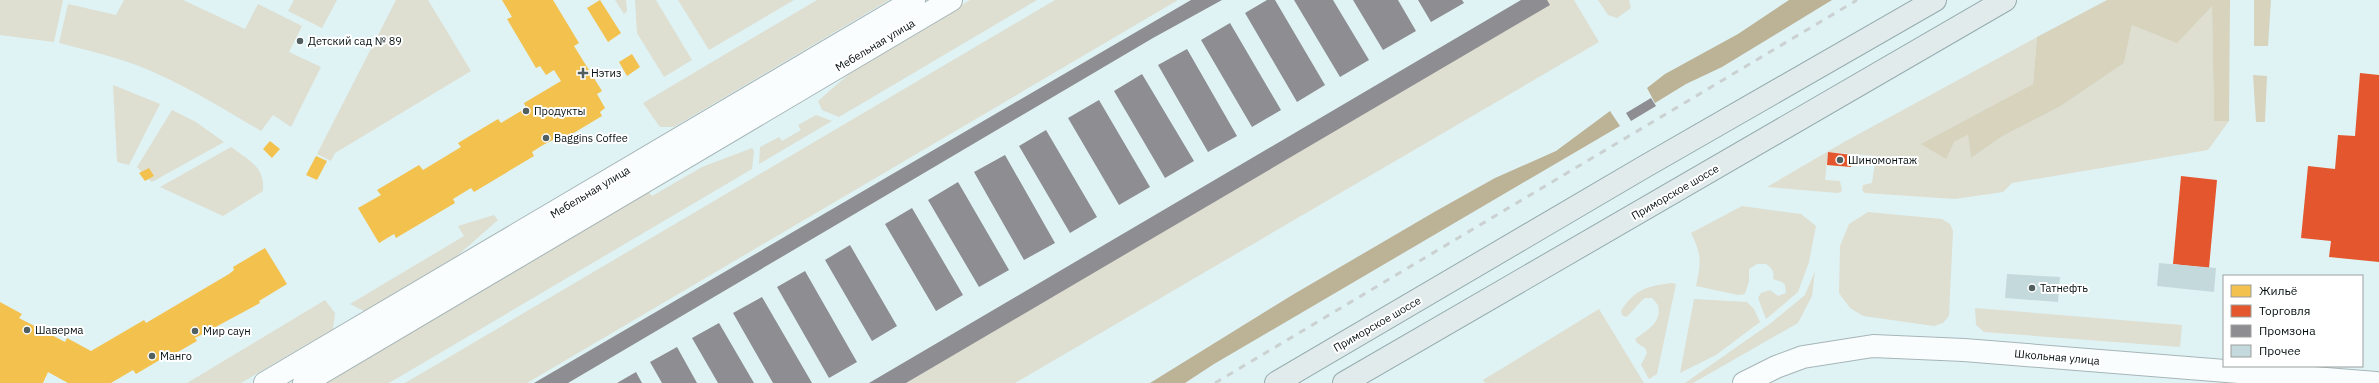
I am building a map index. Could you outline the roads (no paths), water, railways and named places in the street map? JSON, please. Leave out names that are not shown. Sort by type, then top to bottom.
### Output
[{"type":"main road","name":"Приморское шоссе","points":[[1276,383],[1644,167],[1935,0]]},
{"type":"main road","name":"Приморское шоссе","points":[[1344,383],[2005,0]]},
{"type":"street","name":"Мебельная улица","points":[[265,383],[914,0]]},
{"type":"street","name":"Мебельная улица","points":[[304,383],[951,0]]},
{"type":"street","name":"Школьная улица","points":[[1744,383],[1775,375],[1803,357],[1873,346],[1964,350],[2376,383]]},
{"type":"railway","points":[[1215,383],[1857,0]]},
{"type":"place","name":"Детский сад № 89","points":[[300,41]]},
{"type":"place","name":"Нэтиз","points":[[583,73]]},
{"type":"place","name":"Продукты","points":[[526,111]]},
{"type":"place","name":"Baggins Coffee","points":[[546,138]]},
{"type":"place","name":"Шиномонтаж","points":[[1840,160]]},
{"type":"place","name":"Татнефть","points":[[2032,288]]},
{"type":"place","name":"Шаверма","points":[[27,330]]},
{"type":"place","name":"Мир саун","points":[[195,331]]},
{"type":"place","name":"Манго","points":[[152,356]]}]
